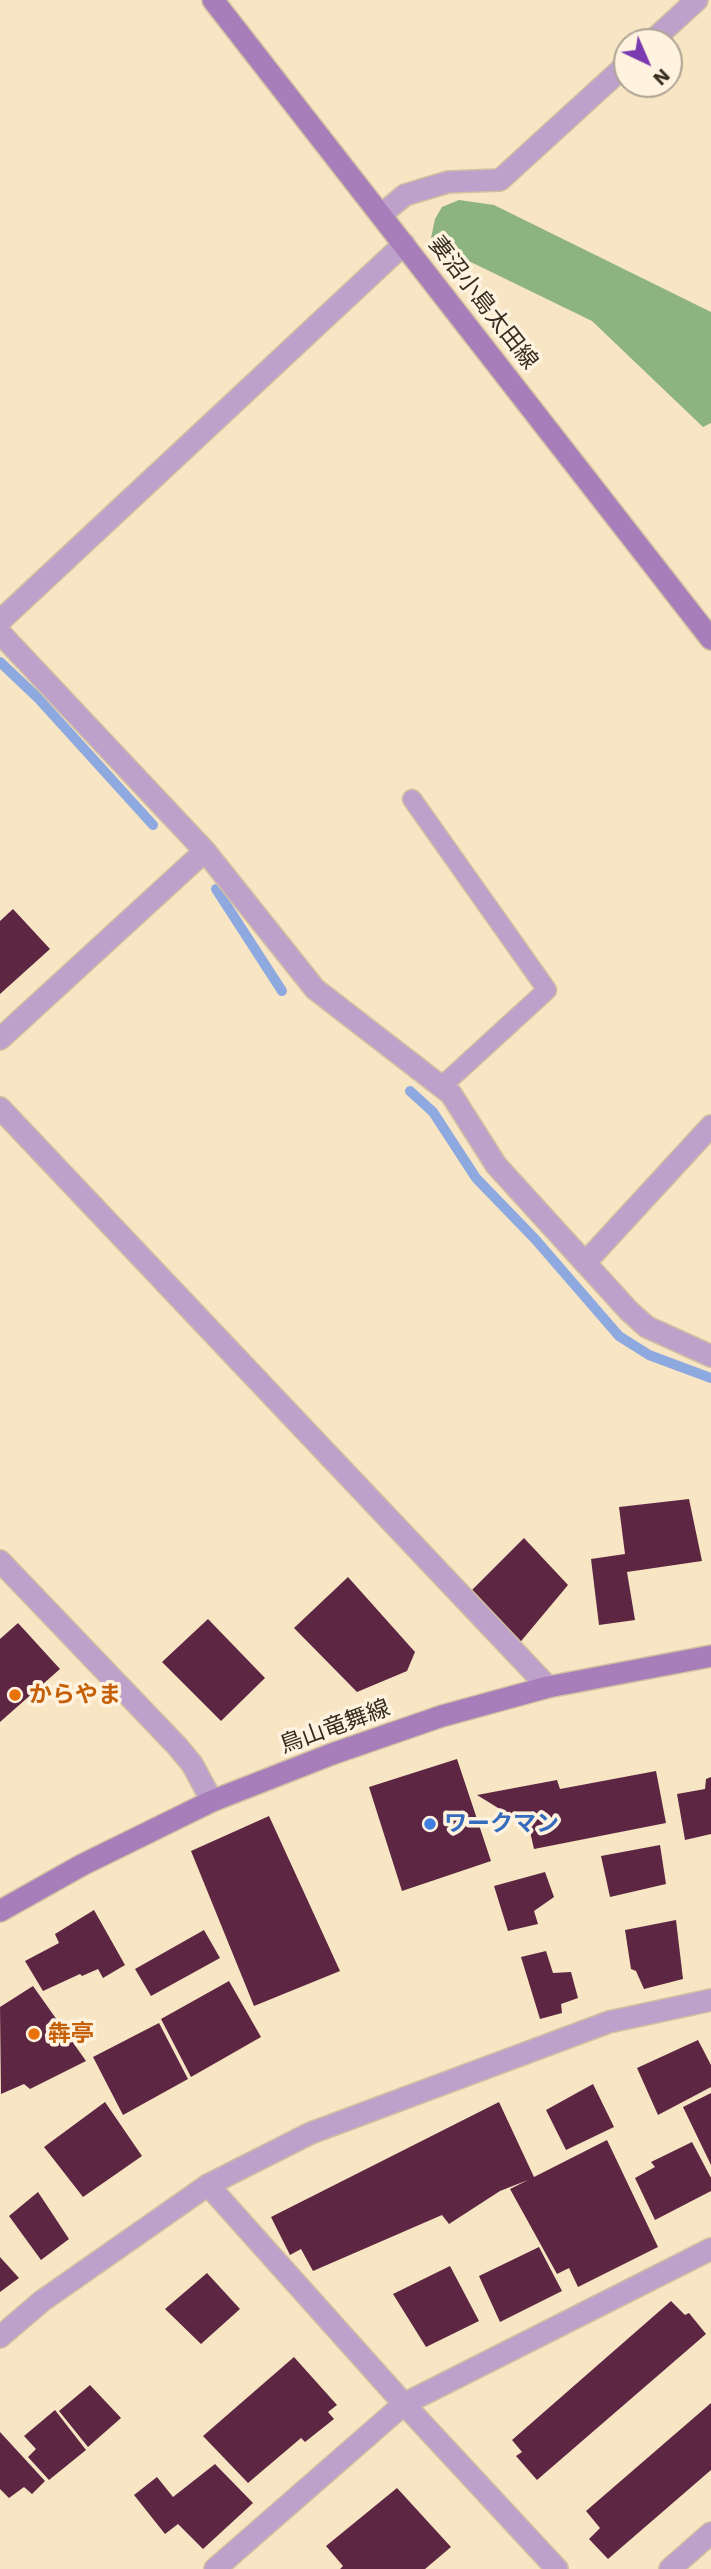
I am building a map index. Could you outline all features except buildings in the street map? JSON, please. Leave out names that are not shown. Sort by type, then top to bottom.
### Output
[{"type":"main road","name":"妻沼小島太田線","points":[[213,0],[711,639]]},
{"type":"main road","name":"鳥山竜舞線","points":[[0,1911],[82,1865],[212,1801],[332,1754],[442,1716],[548,1687],[711,1656]]},
{"type":"street","points":[[666,28],[697,0]]},
{"type":"street","points":[[382,214],[405,195],[448,182],[500,180],[613,77]]},
{"type":"street","points":[[0,621],[404,244]]},
{"type":"street","points":[[0,633],[205,851],[315,989],[450,1094],[496,1165],[647,1327],[711,1356]]},
{"type":"street","points":[[0,1039],[205,851]]},
{"type":"street","points":[[0,1108],[548,1687]]},
{"type":"street","points":[[585,1263],[711,1126]]},
{"type":"street","points":[[0,1561],[177,1746],[192,1764],[212,1801]]},
{"type":"street","points":[[0,2337],[42,2301],[208,2185],[311,2133],[597,2026],[711,2000]]},
{"type":"street","points":[[208,2185],[404,2404],[557,2569]]},
{"type":"street","points":[[215,2569],[404,2404],[711,2249]]},
{"type":"street","points":[[670,2569],[711,2532]]},
{"type":"lane","points":[[412,799],[547,990],[441,1087]]},
{"type":"green space","points":[[459,200],[494,205],[711,312],[711,423],[703,427],[592,321],[446,250],[431,238],[435,219],[442,207]]},
{"type":"waterway","points":[[0,662],[37,697],[153,825]]},
{"type":"waterway","points":[[216,889],[282,991]]},
{"type":"waterway","points":[[410,1091],[433,1112],[476,1178],[535,1239],[619,1336],[649,1355],[711,1378]]},
{"type":"place","name":"からやま","points":[[15,1695]]},
{"type":"place","name":"ワークマン","points":[[430,1824]]},
{"type":"place","name":"犇亭","points":[[34,2034]]}]
